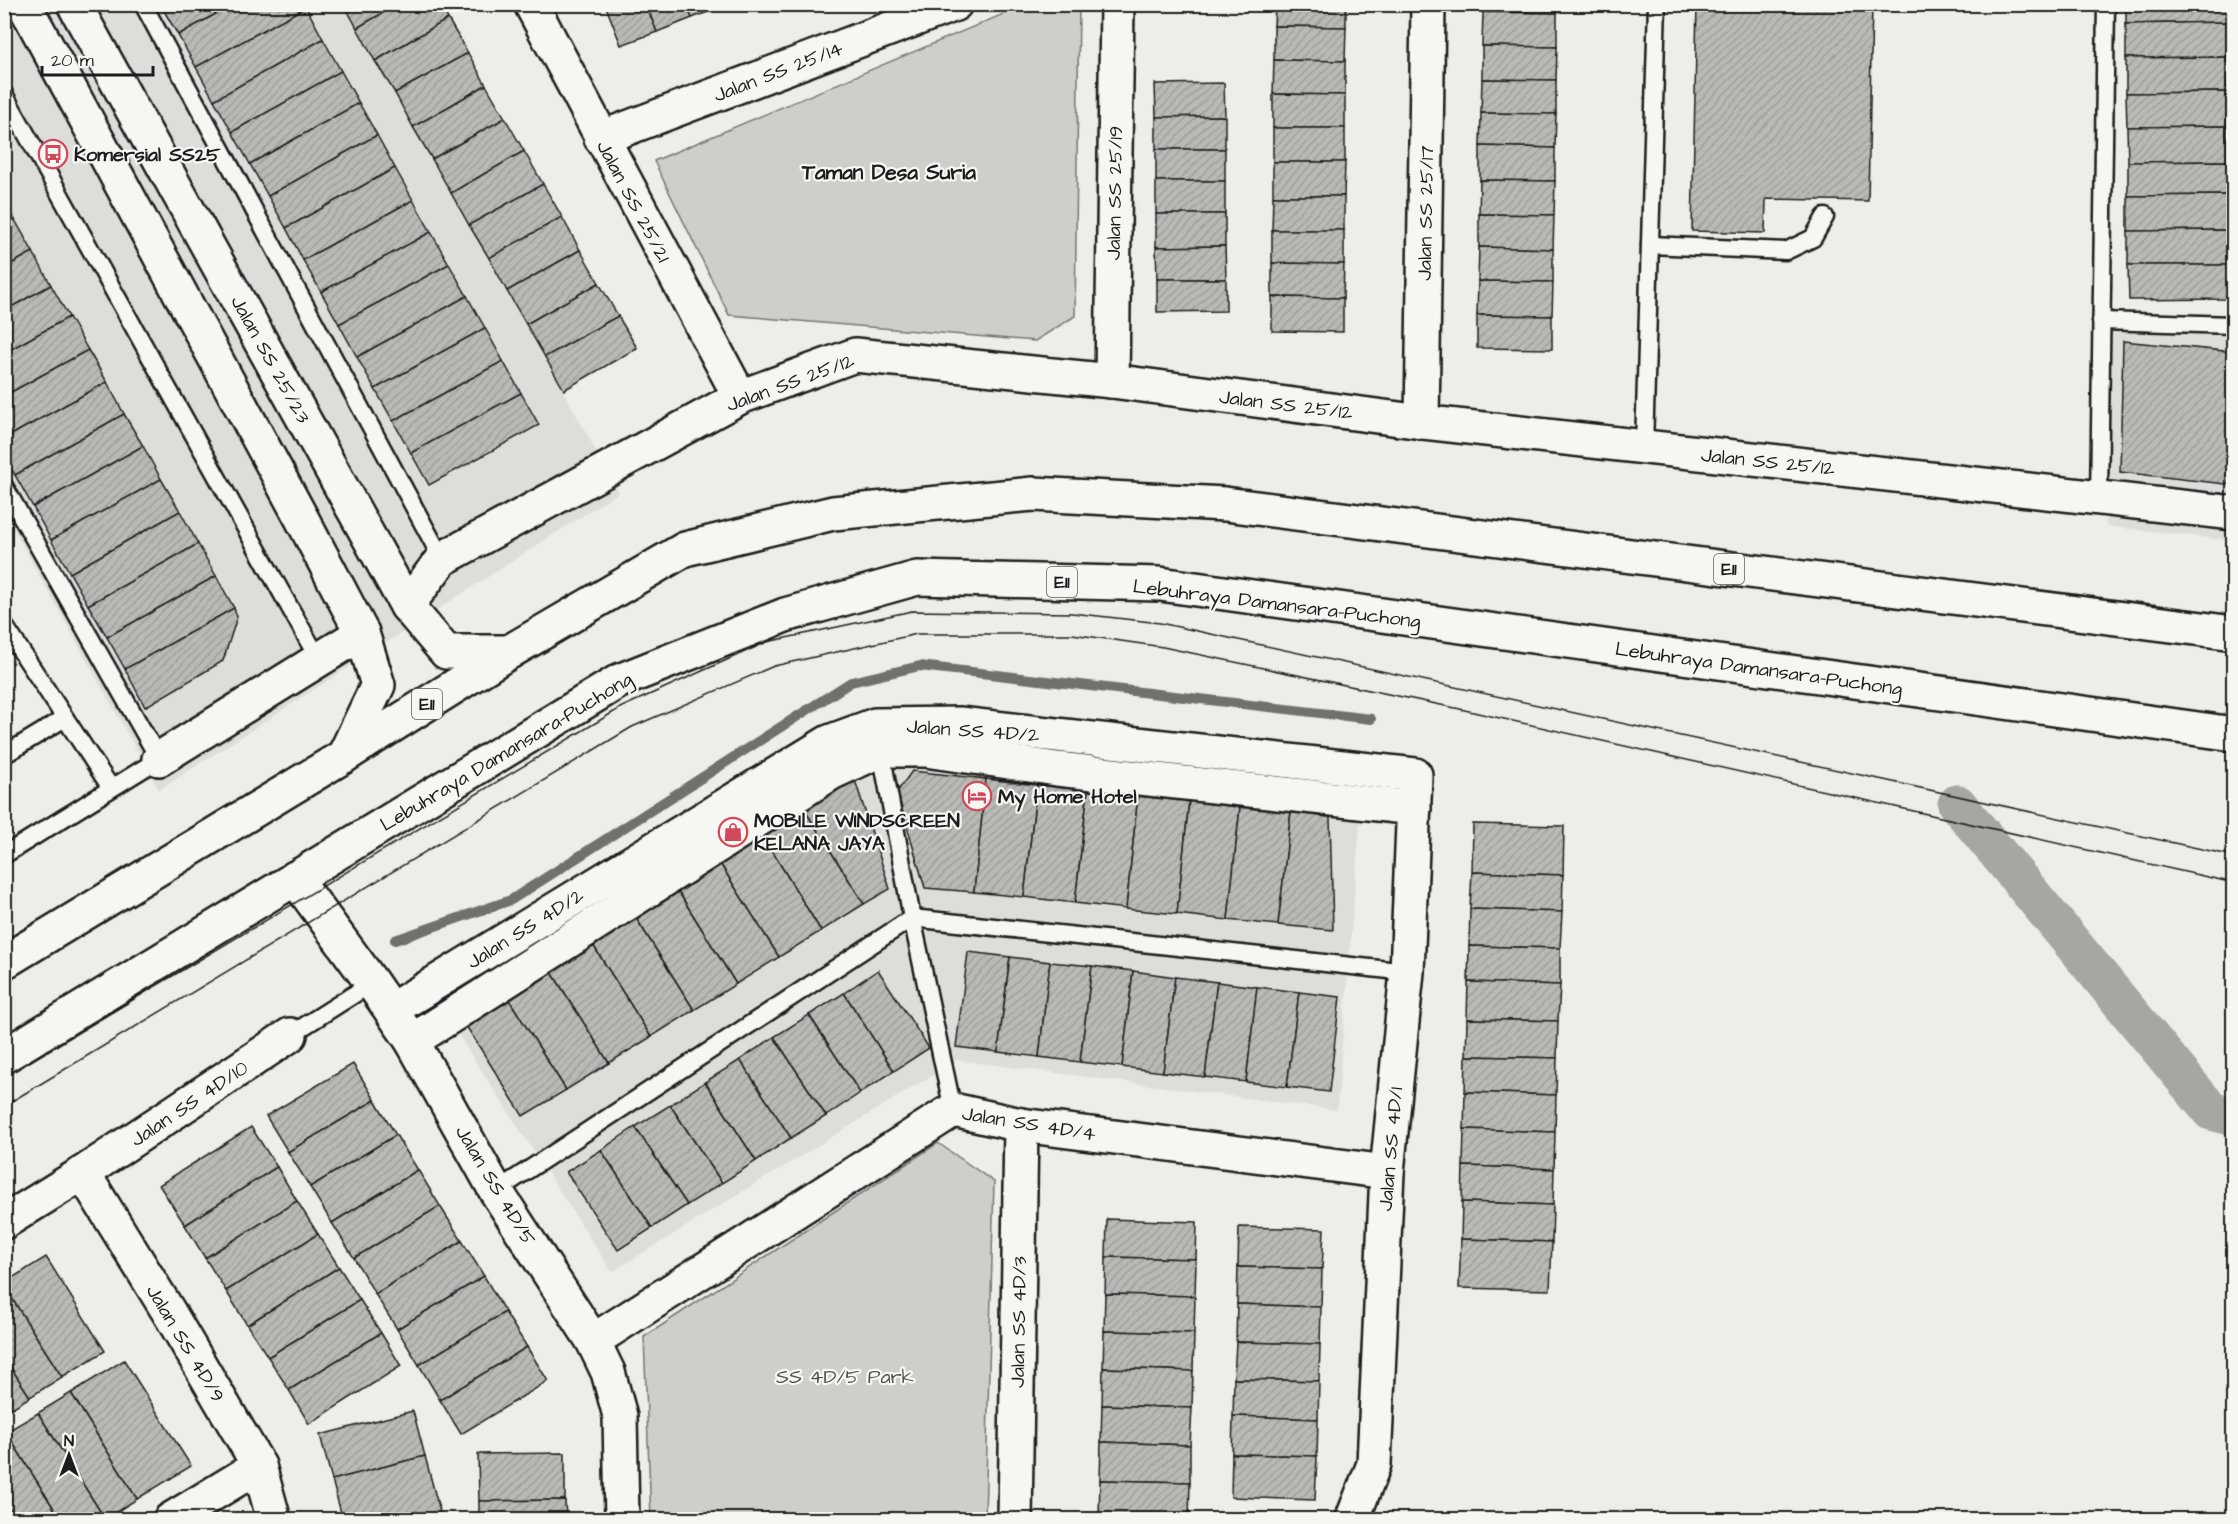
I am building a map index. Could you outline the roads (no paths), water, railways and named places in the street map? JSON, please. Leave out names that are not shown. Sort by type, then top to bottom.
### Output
[{"type":"main road","points":[[24,4],[362,633],[378,685],[344,756]]},
{"type":"main road","name":"Jalan SS 25/23","points":[[74,4],[407,606],[446,652],[509,652]]},
{"type":"main road","name":"Jalan SS 25/21","points":[[531,4],[740,397]]},
{"type":"main road","name":"Jalan SS 25/14","points":[[601,138],[955,4]]},
{"type":"main road","name":"Jalan SS 25/19","points":[[1112,381],[1117,4]]},
{"type":"main road","name":"Jalan SS 25/17","points":[[1422,422],[1428,4]]},
{"type":"main road","name":"Jalan SS 25/12","points":[[407,606],[442,559],[740,397],[855,355],[1112,381],[1422,422],[2234,513]]},
{"type":"main road","name":"E11","points":[[4,962],[344,756],[509,652],[685,549],[833,513],[1033,494],[1225,504],[2234,633]]},
{"type":"main road","name":"Lebuhraya Damansara–Puchong","points":[[4,1056],[619,681],[785,615],[917,578],[1160,584],[2234,734]]},
{"type":"main road","points":[[159,759],[407,606]]},
{"type":"main road","name":"Jalan SS 4D/2","points":[[392,1010],[829,742],[878,738],[959,724],[1415,776]]},
{"type":"main road","points":[[412,1041],[831,773],[878,738],[925,750],[1057,769],[1414,807]]},
{"type":"main road","name":"Jalan SS 4D/1","points":[[1352,1520],[1374,1464],[1387,1172],[1407,972],[1415,776]]},
{"type":"main road","name":"Jalan SS 4D/5","points":[[295,878],[372,982],[412,1041],[496,1191],[593,1341],[608,1372],[620,1416],[622,1520]]},
{"type":"main road","name":"Jalan SS 4D/10","points":[[4,1222],[83,1173],[291,1035]]},
{"type":"main road","name":"Jalan SS 4D/4","points":[[593,1341],[953,1110],[1021,1125],[1387,1172]]},
{"type":"main road","name":"Jalan SS 4D/3","points":[[1015,1520],[1021,1125]]},
{"type":"main road","name":"Jalan SS 4D/9","points":[[83,1173],[170,1314],[259,1466],[274,1520]]},
{"type":"main road","points":[[170,1520],[259,1466]]},
{"type":"lane","points":[[143,4],[442,559]]},
{"type":"lane","points":[[1644,447],[1657,4]]},
{"type":"lane","points":[[2098,499],[2106,4]]},
{"type":"lane","points":[[4,94],[319,660]]},
{"type":"lane","points":[[1650,245],[1786,251],[1813,238],[1825,217]]},
{"type":"lane","points":[[2101,321],[2234,325]]},
{"type":"lane","points":[[4,486],[159,759],[4,855]]},
{"type":"lane","points":[[4,625],[111,788]]},
{"type":"lane","points":[[4,755],[65,718]]},
{"type":"lane","points":[[878,738],[912,918],[953,1110]]},
{"type":"lane","points":[[496,1191],[912,918],[1407,972]]},
{"type":"lane","name":"Jalan SS 4D/10","points":[[291,1035],[372,982]]},
{"type":"waterway","points":[[395,940],[511,900],[851,682],[920,666],[1371,719]]},
{"type":"waterway","points":[[1957,804],[2211,1111],[2234,1117]]},
{"type":"tram line","points":[[4,1077],[622,707],[767,642],[912,611],[1072,613],[1160,623],[2234,856]]},
{"type":"tram line","points":[[4,1106],[632,727],[774,666],[917,634],[1072,634],[1163,647],[1460,709],[2234,883]]},
{"type":"place","name":"Komersial SS25","points":[[53,154]]},
{"type":"place","name":"My Home Hotel","points":[[977,796]]},
{"type":"place","name":"MOBILE WINDSCREEN KELANA JAYA","points":[[733,832]]},
{"type":"district","name":"Taman Desa Suria","points":[[889,172]]},
{"type":"park label","name":"SS 4D/5 Park","points":[[845,1376]]}]
